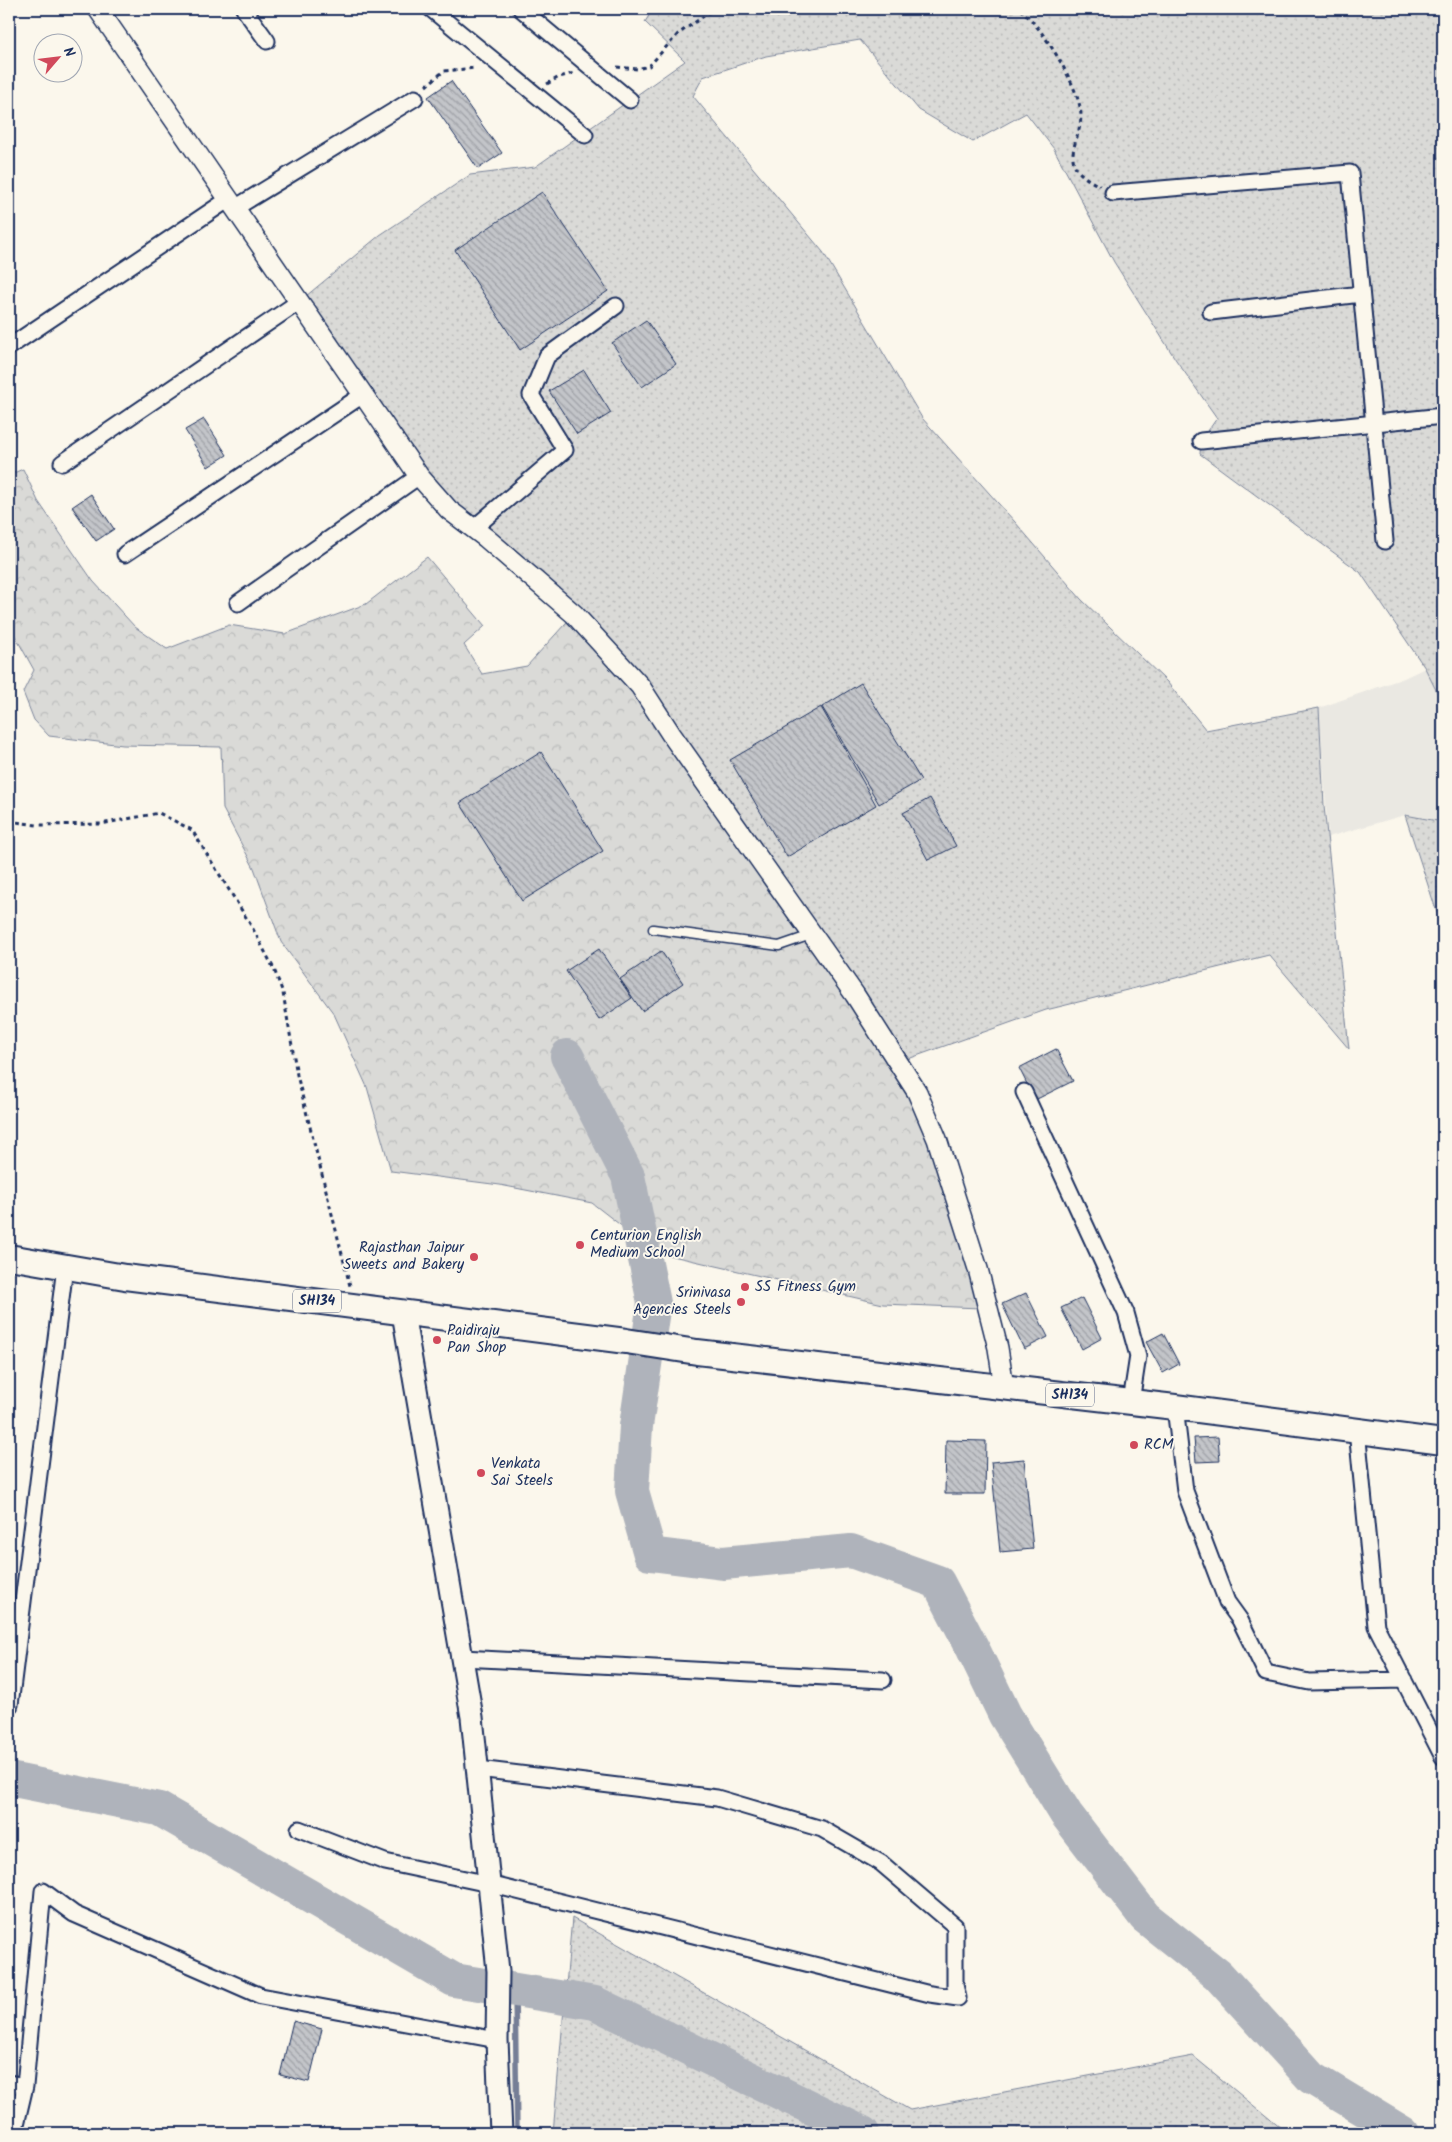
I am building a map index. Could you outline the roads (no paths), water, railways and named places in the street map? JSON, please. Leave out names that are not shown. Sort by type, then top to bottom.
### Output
[{"type":"main road","name":"SH134","points":[[9,1256],[65,1267],[697,1352],[1131,1402],[1443,1442]]},
{"type":"main road","points":[[403,1313],[472,1717],[498,1970],[499,2012],[497,2040],[500,2133]]},
{"type":"street","points":[[98,9],[419,476],[449,510],[474,528],[574,614],[640,686],[671,734],[855,995],[917,1092],[937,1139],[978,1269],[998,1348],[1004,1387]]},
{"type":"street","points":[[244,9],[266,41]]},
{"type":"street","points":[[431,9],[502,65],[585,135]]},
{"type":"street","points":[[521,9],[630,100]]},
{"type":"street","points":[[9,348],[232,203],[415,98]]},
{"type":"street","points":[[1113,193],[1350,173],[1372,423],[1385,541]]},
{"type":"street","points":[[1211,312],[1361,294]]},
{"type":"street","points":[[62,463],[300,301]]},
{"type":"street","points":[[474,528],[565,450],[531,395],[547,356],[616,306]]},
{"type":"street","points":[[125,554],[364,394]]},
{"type":"street","points":[[1201,441],[1443,416]]},
{"type":"street","points":[[238,603],[419,476]]},
{"type":"street","points":[[1024,1092],[1126,1313],[1138,1356],[1131,1402]]},
{"type":"street","points":[[10,1705],[65,1267]]},
{"type":"street","points":[[1175,1408],[1185,1491],[1226,1602],[1240,1620],[1266,1673],[1308,1682],[1404,1680]]},
{"type":"street","points":[[1357,1430],[1376,1626],[1443,1757]]},
{"type":"street","points":[[462,1658],[883,1680]]},
{"type":"street","points":[[299,1829],[385,1862],[489,1884],[930,1994],[958,1998],[955,1986],[955,1926],[882,1864],[822,1829],[717,1798],[478,1769]]},
{"type":"street","points":[[14,2133],[25,2086],[43,1891],[74,1914],[261,1996],[497,2040]]},
{"type":"street","points":[[9,2083],[25,2086]]},
{"type":"lane","points":[[653,929],[779,946],[813,935]]},
{"type":"waterway","points":[[567,1056],[628,1176],[654,1303],[636,1426],[632,1491],[650,1554],[723,1563],[851,1551],[938,1582],[1005,1715],[1066,1814],[1145,1917],[1218,1975],[1312,2078],[1403,2133]]},
{"type":"waterway","points":[[9,1779],[159,1809],[454,1980],[595,2003],[863,2133]]},
{"type":"waterway","points":[[515,1990],[517,2133]]},
{"type":"place","name":"Centurion English Medium School","points":[[580,1245]]},
{"type":"place","name":"Rajasthan Jaipur Sweets and Bakery","points":[[474,1257]]},
{"type":"place","name":"SS Fitness Gym","points":[[745,1287]]},
{"type":"place","name":"Srinivasa Agencies Steels","points":[[741,1302]]},
{"type":"place","name":"Paidiraju Pan Shop","points":[[437,1340]]},
{"type":"place","name":"RCM","points":[[1134,1445]]},
{"type":"place","name":"Venkata Sai Steels","points":[[481,1473]]}]
